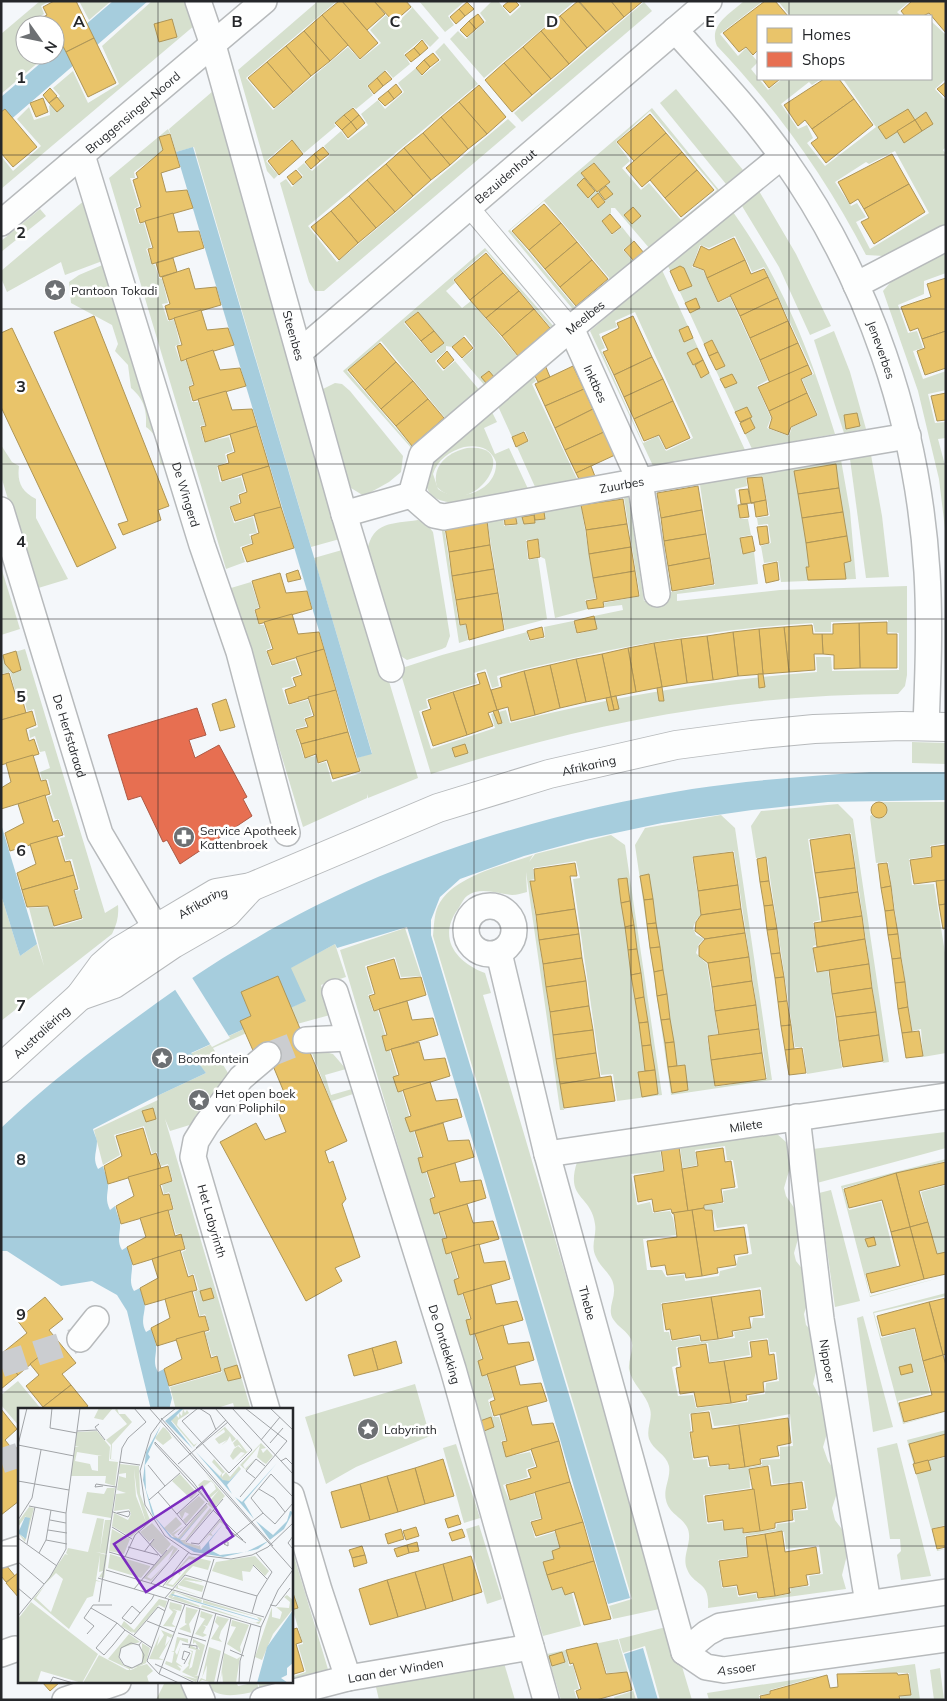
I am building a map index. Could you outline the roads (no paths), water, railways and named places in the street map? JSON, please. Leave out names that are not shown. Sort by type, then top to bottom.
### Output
[{"type":"street","name":"Steenbes","points":[[198,1],[213,45],[301,351],[344,514],[391,669]]},
{"type":"street","name":"Bruggensingel-Noord","points":[[1,224],[264,1]]},
{"type":"street","name":"Bezuidenhout","points":[[301,351],[709,1]]},
{"type":"street","name":"Jeneverbes","points":[[675,30],[732,93],[782,156],[823,220],[856,285],[887,360],[908,436],[920,506],[927,573],[928,651],[936,727]]},
{"type":"street","name":"De Wingerd","points":[[82,155],[202,544],[239,652],[287,833]]},
{"type":"street","name":"Meelbes","points":[[411,495],[422,455],[571,328],[782,156]]},
{"type":"street","name":"Inktbes","points":[[468,206],[571,328],[640,481],[658,594]]},
{"type":"street","points":[[856,285],[946,238]]},
{"type":"street","name":"Zuurbes","points":[[411,495],[434,515],[444,517],[640,481],[908,436]]},
{"type":"street","points":[[344,514],[411,495]]},
{"type":"street","name":"De Herfstdraad","points":[[1,510],[100,834],[162,938]]},
{"type":"street","name":"Afrikaring","points":[[162,938],[216,893],[251,886],[438,808],[502,787],[596,762],[676,745],[752,735],[820,729],[936,727]]},
{"type":"street","name":"Australiëring","points":[[1,1068],[80,996],[102,966],[119,951],[162,938]]},
{"type":"street","name":"Thebe","points":[[500,953],[547,1154],[684,1652]]},
{"type":"street","name":"De Ontdekking","points":[[335,992],[453,1369],[546,1700]]},
{"type":"street","points":[[306,1040],[348,1038]]},
{"type":"street","name":"Het Labyrinth","points":[[266,1408],[193,1158],[196,1141],[206,1126],[241,1078],[268,1055]]},
{"type":"street","name":"Milete","points":[[547,1154],[946,1096]]},
{"type":"street","name":"Nippoer","points":[[797,1118],[822,1320],[868,1603]]},
{"type":"street","points":[[80,1339],[96,1319]]},
{"type":"street","points":[[292,1498],[348,1678]]},
{"type":"street","points":[[1,1555],[18,1549]]},
{"type":"street","points":[[684,1652],[707,1633],[720,1626],[946,1592]]},
{"type":"street","name":"Assoer","points":[[684,1652],[706,1667],[724,1670],[946,1639]]},
{"type":"street","name":"Laan der Winden","points":[[263,1700],[348,1678],[531,1646]]},
{"type":"street","points":[[65,1700],[112,1684]]},
{"type":"street","points":[[195,1684],[202,1700]]},
{"type":"water","points":[[113,1],[148,1],[1,128],[1,97],[38,65],[65,65],[65,42]]},
{"type":"water","points":[[193,147],[372,754],[357,758],[176,152]]},
{"type":"water","points":[[870,772],[946,772],[946,800],[828,802],[752,810],[662,823],[587,839],[524,856],[460,879],[440,897],[431,920],[431,935],[630,1598],[608,1604],[484,1178],[407,927],[337,948],[335,944],[291,968],[306,1001],[191,1053],[206,1073],[93,1129],[97,1141],[96,1165],[98,1169],[103,1166],[108,1182],[108,1206],[110,1210],[115,1206],[120,1220],[120,1246],[122,1250],[127,1247],[131,1257],[132,1287],[134,1291],[140,1288],[145,1302],[143,1324],[146,1332],[151,1329],[155,1339],[156,1368],[158,1372],[164,1369],[172,1398],[170,1408],[151,1408],[127,1311],[117,1295],[92,1281],[61,1286],[7,1251],[1,1251],[1,1128],[72,1066],[109,1038],[197,975],[248,943],[300,914],[353,888],[407,865],[519,827],[634,799],[714,786]]},
{"type":"water","points":[[1,824],[37,944],[20,956],[1,895]]},
{"type":"water","points":[[643,1648],[658,1700],[638,1700],[624,1654]]},
{"type":"tunnel","points":[[268,1055],[306,1040]]},
{"type":"tunnel","points":[[1,1365],[80,1339]]},
{"type":"tunnel","points":[[1,1461],[18,1455]]},
{"type":"place","name":"Pantoon Tokadi","points":[[55,290]]},
{"type":"place","name":"Service Apotheek Kattenbroek","points":[[184,837]]},
{"type":"place","name":"Boomfontein","points":[[162,1058]]},
{"type":"place","name":"Het open boek van Poliphilo","points":[[199,1100]]},
{"type":"place","name":"Labyrinth","points":[[368,1429]]}]
